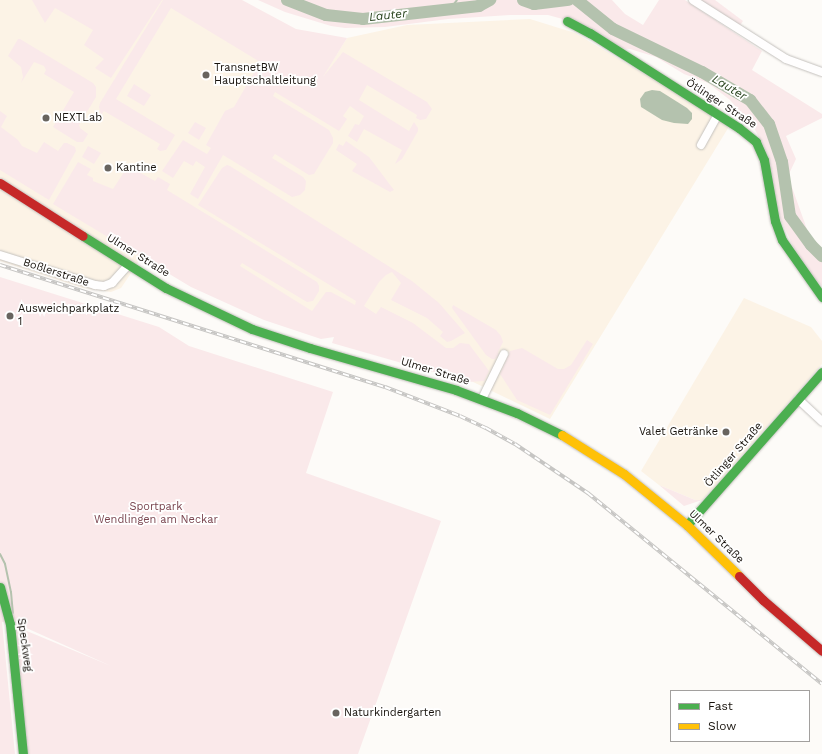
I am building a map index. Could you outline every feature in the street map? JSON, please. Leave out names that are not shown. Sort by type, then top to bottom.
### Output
[{"type":"main road","name":"Ötlinger Straße","points":[[567,21],[590,33],[740,128],[756,142],[764,160],[775,221],[782,240],[822,297]]},
{"type":"main road","name":"Ulmer Straße","points":[[0,183],[128,265],[189,300],[252,329],[310,348],[482,399],[517,413],[570,440],[624,474],[687,525],[763,600],[822,651]]},
{"type":"main road","name":"Ötlinger Straße","points":[[687,525],[734,474],[822,372]]},
{"type":"main road","name":"Speckweg","points":[[0,587],[10,624],[23,754]]},
{"type":"street","points":[[693,0],[786,59],[822,72]]},
{"type":"street","points":[[701,145],[718,114]]},
{"type":"street","name":"Boßlerstraße","points":[[0,255],[95,285],[104,286],[112,283],[128,265]]},
{"type":"street","points":[[482,399],[504,354]]},
{"type":"street","points":[[798,399],[822,420]]},
{"type":"shaded area","points":[[0,0],[177,0],[320,81],[347,38],[407,25],[530,19],[575,33],[730,125],[550,419],[442,367],[142,257],[121,288],[111,292],[83,288],[0,261]]},
{"type":"shaded area","points":[[652,90],[660,91],[687,108],[692,113],[692,119],[688,124],[662,120],[641,107],[640,99],[645,92]]},
{"type":"shaded area","points":[[744,298],[811,327],[822,341],[822,364],[702,500],[695,500],[659,485],[641,471]]},
{"type":"green space","points":[[32,0],[162,0],[111,78],[95,68],[104,59],[84,45],[93,30],[55,8],[45,23]]},
{"type":"green space","points":[[163,0],[242,0],[296,29],[347,38],[323,77],[343,52],[427,102],[432,109],[426,119],[420,120],[416,118],[417,115],[367,85],[359,100],[409,131],[414,122],[418,128],[418,131],[402,159],[395,164],[402,150],[364,129],[357,142],[348,136],[355,124],[359,125],[364,116],[350,106],[343,116],[347,119],[339,131],[275,92],[273,96],[329,130],[333,138],[333,143],[314,174],[309,175],[275,154],[272,158],[303,177],[306,181],[305,190],[300,195],[292,197],[223,155],[198,199],[190,194],[205,167],[196,161],[193,166],[184,161],[173,178],[162,171],[183,140],[207,154],[211,148],[206,145],[225,111],[234,107],[260,62],[171,8],[116,99],[175,135],[166,150],[160,151],[157,149],[160,144],[104,111],[101,115],[99,107],[100,103]]},
{"type":"green space","points":[[258,0],[612,0],[625,14],[643,25],[659,0],[685,0],[762,51],[752,70],[822,114],[822,118],[786,136],[796,159],[788,176],[809,235],[822,248],[822,286],[814,278],[793,246],[780,218],[765,149],[754,128],[730,100],[708,83],[684,74],[656,57],[630,49],[618,48],[570,21],[548,15],[510,15],[448,19],[385,27],[345,28],[331,26],[285,12]]},
{"type":"green space","points":[[696,0],[715,0],[743,21],[738,28]]},
{"type":"green space","points":[[18,39],[93,83],[96,87],[96,97],[79,125],[80,128],[88,134],[83,142],[77,142],[53,127],[74,92],[44,74],[46,70],[44,66],[34,62],[21,83],[23,77],[21,67],[8,56]]},
{"type":"green space","points":[[134,84],[151,95],[144,106],[127,96]]},
{"type":"green space","points":[[0,111],[7,116],[1,127],[18,140],[22,146],[37,153],[44,142],[58,151],[64,143],[75,147],[76,151],[49,200],[0,170]]},
{"type":"green space","points":[[195,122],[206,128],[199,140],[188,133]]},
{"type":"green space","points":[[346,141],[369,157],[394,190],[390,192],[352,171],[357,164],[336,150],[339,144],[343,146]]},
{"type":"green space","points":[[88,146],[101,153],[94,164],[82,157]]},
{"type":"green space","points":[[78,162],[91,169],[87,175],[93,178],[93,181],[113,189],[128,166],[155,181],[158,177],[170,184],[167,190],[317,282],[319,291],[313,301],[307,302],[242,263],[240,266],[312,311],[326,292],[331,292],[355,305],[356,301],[198,205],[222,168],[227,165],[230,166],[412,281],[439,303],[465,333],[451,341],[447,342],[440,336],[443,332],[427,318],[391,300],[401,283],[392,272],[386,275],[379,282],[364,306],[376,314],[381,307],[413,323],[446,348],[453,348],[460,343],[469,344],[489,371],[484,381],[468,382],[332,343],[334,337],[321,339],[264,320],[191,287],[53,204]]},
{"type":"green space","name":"Sportpark Wendlingen am Neckar","points":[[0,277],[159,327],[189,346],[333,392],[306,473],[441,521],[358,754],[23,754],[10,624],[111,666],[13,622],[2,622],[15,754],[0,754]]},
{"type":"green space","points":[[453,305],[496,330],[501,336],[503,342],[498,352],[499,355],[495,359],[492,359],[486,355],[452,308]]},
{"type":"green space","points":[[587,340],[593,344],[550,415],[517,400],[500,374],[510,351],[522,348],[558,369],[564,369],[571,365]]},
{"type":"green space","points":[[659,485],[695,500],[702,500],[684,506]]},
{"type":"waterway","name":"Lauter","points":[[287,0],[326,15],[363,19],[479,6],[490,0]]},
{"type":"waterway","points":[[450,9],[457,0]]},
{"type":"waterway","name":"Lauter","points":[[523,0],[534,4],[569,0]]},
{"type":"waterway","name":"Lauter","points":[[577,0],[613,29],[702,72],[750,100],[769,124],[782,162],[790,216],[811,245],[822,256]]},
{"type":"waterway","points":[[0,554],[5,564],[11,592],[13,613]]},
{"type":"railway","points":[[0,265],[385,387],[460,416],[486,428],[515,444],[588,493],[822,684]]},
{"type":"traffic: fast","points":[[567,21],[590,33],[739,128],[756,142],[764,160],[775,221],[782,240],[822,297]]},
{"type":"traffic: fast","points":[[83,236],[166,288],[252,329],[310,348],[456,390],[517,413],[562,435]]},
{"type":"traffic: fast","points":[[687,525],[822,372]]},
{"type":"traffic: fast","points":[[0,587],[10,624],[23,754]]},
{"type":"traffic: slow","points":[[562,435],[624,474],[687,525],[739,576]]},
{"type":"traffic: jam","points":[[0,183],[83,236]]},
{"type":"traffic: jam","points":[[739,576],[763,600],[822,651]]},
{"type":"place","name":"TransnetBW Hauptschaltleitung","points":[[206,75]]},
{"type":"place","name":"NEXTLab","points":[[46,118]]},
{"type":"place","name":"Kantine","points":[[108,168]]},
{"type":"place","name":"Ausweichparkplatz 1","points":[[10,316]]},
{"type":"place","name":"Valet Getränke","points":[[726,432]]},
{"type":"place","name":"Naturkindergarten","points":[[336,713]]}]
